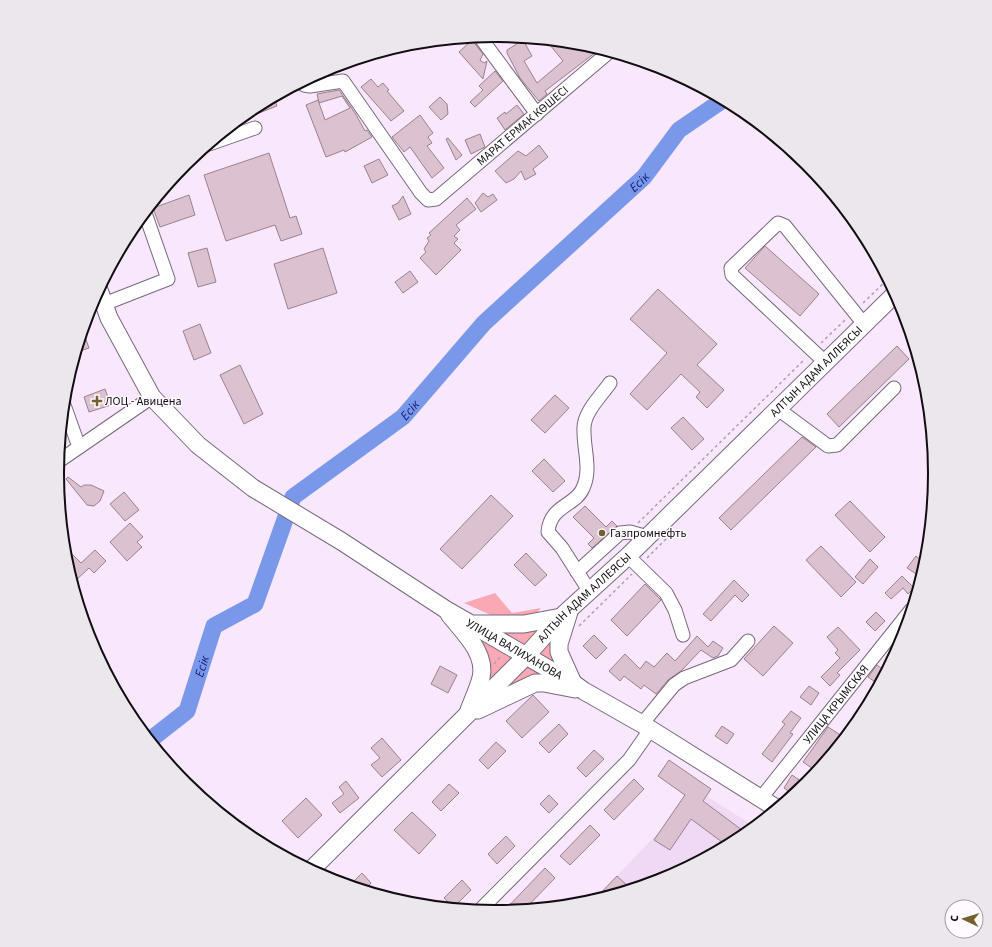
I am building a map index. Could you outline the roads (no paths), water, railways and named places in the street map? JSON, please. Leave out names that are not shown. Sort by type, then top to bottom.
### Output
[{"type":"main road","name":"УЛИЦА ВАЛИХАНОВА","points":[[102,297],[109,318],[152,397],[198,445],[253,488],[341,541],[445,609],[475,624],[527,655],[772,805]]},
{"type":"main road","name":"АЛТЫН АДАМ АЛЛЕЯСЫ","points":[[316,865],[527,655],[566,612],[590,592],[648,537],[778,409],[819,357],[859,318],[890,297]]},
{"type":"main road","points":[[445,609],[478,652],[482,664],[481,678],[467,715]]},
{"type":"main road","points":[[475,624],[524,624],[566,612],[559,644],[559,652],[578,687]]},
{"type":"main road","points":[[467,715],[535,683],[544,682],[578,687]]},
{"type":"street","points":[[484,42],[537,114]]},
{"type":"street","name":"МАРАТ ЕРМАК КӨШЕСІ","points":[[306,85],[343,81],[421,194],[428,200],[436,199],[605,56]]},
{"type":"street","points":[[223,139],[255,128]]},
{"type":"street","points":[[102,297],[168,279],[147,220]]},
{"type":"street","points":[[819,357],[732,275],[731,268],[778,223],[785,226],[859,318]]},
{"type":"street","points":[[590,592],[562,548],[548,532],[549,526],[557,511],[583,490],[587,478],[587,462],[583,427],[588,412],[610,383]]},
{"type":"street","points":[[778,409],[828,446],[836,445],[894,388]]},
{"type":"street","points":[[65,457],[152,397]]},
{"type":"street","points":[[68,416],[79,447]]},
{"type":"street","points":[[578,572],[620,533],[630,532],[648,537]]},
{"type":"street","points":[[628,556],[666,593],[675,610],[682,635]]},
{"type":"street","name":"УЛИЦА КРЫМСКАЯ","points":[[761,798],[901,622]]},
{"type":"street","points":[[485,905],[629,760],[646,727],[674,685],[684,678],[731,660],[748,641]]},
{"type":"waterway","name":"Есік","points":[[154,737],[187,711],[214,626],[255,604],[293,497],[403,417],[484,323],[644,177],[679,130],[718,104]]},
{"type":"place","name":"ЛОЦ - Авицена","points":[[97,401]]},
{"type":"place","name":"Газпромнефть","points":[[602,533]]}]
